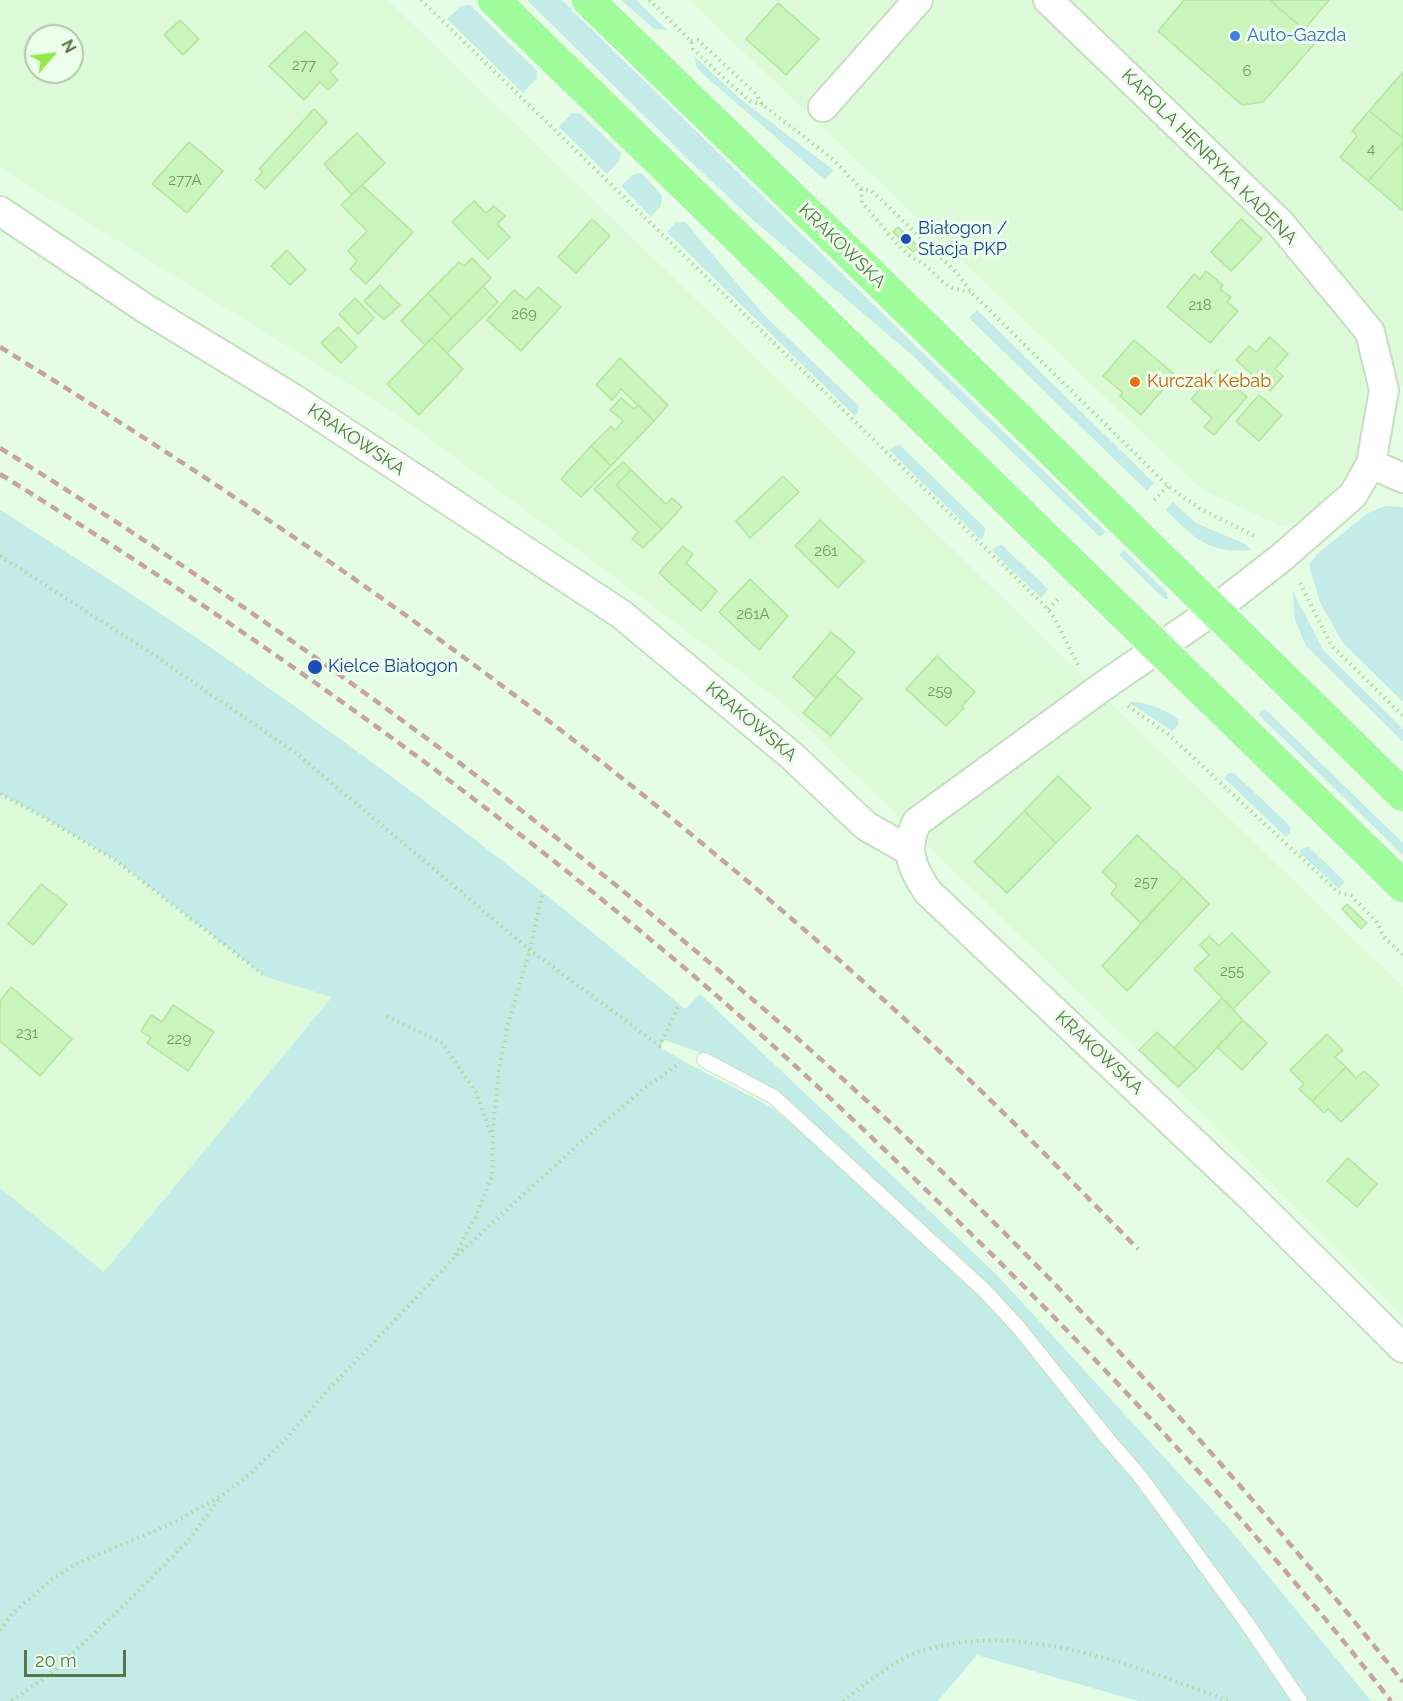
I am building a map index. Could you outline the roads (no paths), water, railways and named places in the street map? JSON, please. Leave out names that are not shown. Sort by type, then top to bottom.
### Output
[{"type":"main road","points":[[494,0],[1403,886]]},
{"type":"main road","name":"KRAKOWSKA","points":[[588,0],[1403,795]]},
{"type":"street","points":[[823,107],[918,0]]},
{"type":"street","name":"KAROLA HENRYKA KADENA","points":[[910,851],[910,835],[917,822],[1102,687],[1214,610],[1281,558],[1353,495],[1371,464],[1384,390],[1370,332],[1280,223],[1048,0]]},
{"type":"street","name":"KRAKOWSKA","points":[[0,211],[146,309],[294,399],[621,614],[792,756],[866,826],[910,851],[917,876],[928,892],[1244,1190],[1403,1348]]},
{"type":"street","points":[[1371,464],[1403,478]]},
{"type":"lane","points":[[704,1060],[774,1097],[985,1291],[1019,1328],[1139,1475],[1244,1619],[1300,1701]]},
{"type":"railway","points":[[0,347],[184,464],[364,586],[453,649],[626,781],[779,908],[913,1026],[1138,1249]]},
{"type":"railway","points":[[0,448],[204,580],[402,720],[595,868],[781,1024],[948,1177],[1107,1339],[1259,1507],[1403,1682]]},
{"type":"railway","points":[[0,474],[172,584],[422,760],[583,884],[730,1007],[796,1066],[987,1249],[1108,1373],[1282,1567],[1391,1701]]},
{"type":"place","name":"Auto-Gazda","points":[[1235,36]]},
{"type":"place","name":"Białogon / Stacja PKP","points":[[906,239]]},
{"type":"place","name":"Kurczak Kebab","points":[[1135,382]]},
{"type":"place","name":"Kielce Białogon","points":[[315,667]]}]
